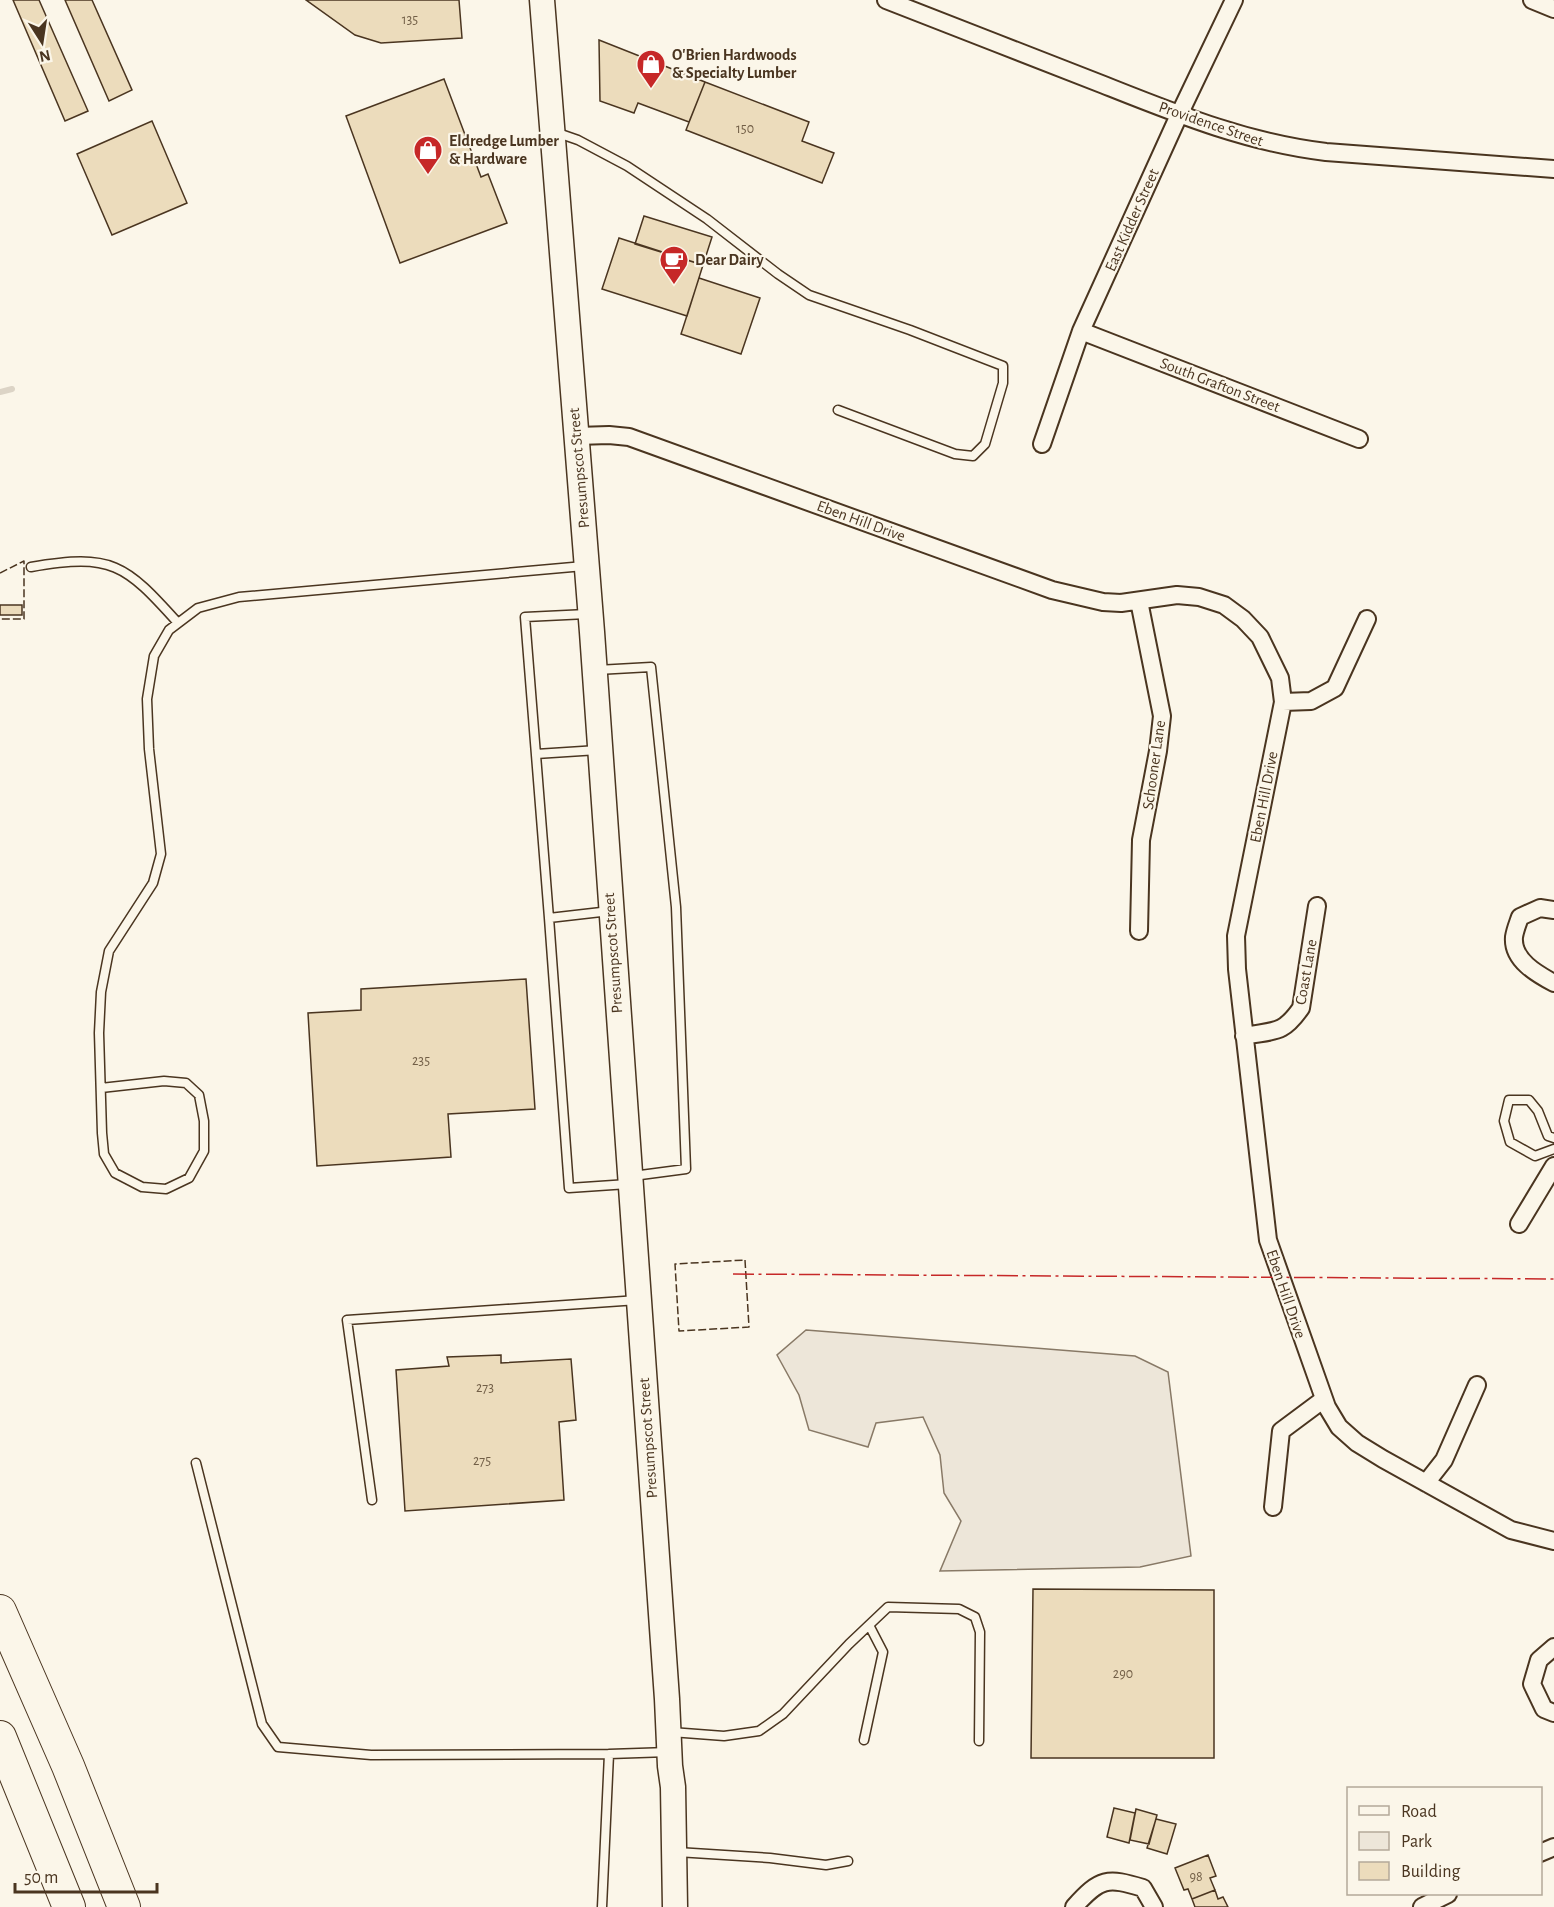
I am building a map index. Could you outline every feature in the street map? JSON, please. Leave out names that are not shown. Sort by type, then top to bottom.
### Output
[{"type":"highway","points":[[0,1611],[68,1766],[124,1907]]},
{"type":"highway","points":[[0,1737],[69,1907]]},
{"type":"street","name":"Presumpscot Street","points":[[542,0],[591,614],[668,1742],[673,1787],[675,1907]]},
{"type":"street","name":"Providence Street","points":[[886,0],[1229,133],[1290,148],[1554,169]]},
{"type":"street","name":"East Kidder Street","points":[[1042,444],[1081,331],[1234,0]]},
{"type":"street","points":[[1532,0],[1554,9]]},
{"type":"street","name":"South Grafton Street","points":[[1081,331],[1359,439]]},
{"type":"street","name":"Eben Hill Drive","points":[[577,436],[629,437],[1052,590],[1103,602],[1121,603],[1177,595],[1199,597],[1224,605],[1243,619],[1260,637],[1280,678],[1282,702],[1236,936],[1244,1036],[1268,1240],[1324,1399],[1340,1427],[1357,1443],[1511,1530],[1554,1541]]},
{"type":"street","name":"Schooner Lane","points":[[1139,601],[1162,716],[1157,761],[1141,840],[1139,932]]},
{"type":"street","points":[[1282,702],[1311,701],[1335,688],[1367,619]]},
{"type":"street","name":"Coast Lane","points":[[1244,1036],[1283,1029],[1292,1022],[1301,1008],[1317,906]]},
{"type":"street","points":[[1554,910],[1540,908],[1520,917],[1514,938],[1520,959],[1538,974],[1554,983]]},
{"type":"street","points":[[1520,1224],[1554,1166]]},
{"type":"street","points":[[1426,1483],[1444,1460],[1477,1385]]},
{"type":"street","points":[[1273,1507],[1281,1431],[1324,1399]]},
{"type":"street","points":[[1554,1647],[1539,1660],[1532,1684],[1544,1709],[1554,1713]]},
{"type":"street","points":[[1074,1907],[1091,1888],[1116,1880],[1143,1888],[1154,1907]]},
{"type":"street","points":[[1422,1907],[1444,1895]]},
{"type":"lane","points":[[552,131],[578,140],[627,166],[707,219],[809,295],[910,330],[1003,366],[1003,383],[985,444],[973,456],[955,454],[838,410]]},
{"type":"lane","points":[[31,567],[84,560],[104,562],[120,568],[153,595],[178,623]]},
{"type":"lane","points":[[101,1088],[164,1081],[186,1083],[199,1095],[204,1121],[204,1151],[189,1178],[166,1189],[142,1187],[115,1173],[105,1154],[101,1088],[100,1003],[109,951],[153,883],[161,854],[149,749],[147,699],[154,656],[169,630],[198,608],[239,597],[587,566]]},
{"type":"lane","points":[[591,614],[525,618],[569,1188],[630,1180],[686,1169],[676,907],[651,667],[594,670]]},
{"type":"lane","points":[[536,754],[600,750]]},
{"type":"lane","points":[[549,918],[610,911]]},
{"type":"lane","points":[[1554,1138],[1548,1137],[1538,1112],[1529,1100],[1509,1100],[1504,1121],[1510,1142],[1535,1156],[1554,1149]]},
{"type":"lane","points":[[372,1500],[347,1320],[638,1300]]},
{"type":"lane","points":[[196,1463],[262,1724],[278,1747],[371,1755],[609,1754],[668,1742],[759,1731],[783,1714],[888,1607],[959,1609],[975,1617],[980,1632],[979,1741]]},
{"type":"lane","points":[[864,1740],[883,1652],[869,1625]]},
{"type":"lane","points":[[602,1907],[609,1754]]},
{"type":"lane","points":[[674,1852],[770,1858],[826,1865],[848,1861]]},
{"type":"green space","points":[[806,1330],[1135,1356],[1168,1372],[1191,1556],[1140,1567],[940,1571],[961,1521],[944,1493],[940,1455],[923,1417],[876,1423],[868,1447],[809,1430],[799,1395],[777,1355]]},
{"type":"building","points":[[13,0],[39,0],[88,111],[65,121]]},
{"type":"building","points":[[65,0],[92,0],[132,90],[109,101]]},
{"type":"building","points":[[306,0],[459,0],[462,38],[381,43],[355,35]]},
{"type":"building","points":[[599,40],[705,82],[689,122],[638,103],[634,113],[600,101]]},
{"type":"building","points":[[444,79],[481,177],[488,174],[507,223],[400,263],[346,116]]},
{"type":"building","points":[[705,82],[809,122],[802,141],[834,153],[822,183],[686,130]]},
{"type":"building","points":[[152,121],[187,203],[112,235],[77,154]]},
{"type":"building","points":[[644,216],[712,237],[703,265],[635,244]]},
{"type":"building","points":[[619,238],[703,265],[687,316],[602,289]]},
{"type":"building","points":[[699,278],[760,298],[741,354],[681,334]]},
{"type":"building","points":[[0,605],[22,605],[22,615],[0,615]]},
{"type":"building","points":[[526,979],[535,1109],[448,1114],[451,1157],[317,1166],[308,1013],[361,1010],[361,989]]},
{"type":"building","points":[[501,1355],[501,1363],[571,1359],[576,1420],[559,1422],[564,1500],[405,1511],[396,1370],[449,1366],[447,1357]]},
{"type":"building","points":[[1033,1589],[1214,1590],[1214,1758],[1031,1758]]},
{"type":"building","points":[[1114,1808],[1135,1813],[1129,1843],[1107,1837]]},
{"type":"building","points":[[1136,1809],[1157,1815],[1149,1844],[1130,1840]]},
{"type":"building","points":[[1156,1819],[1176,1824],[1167,1854],[1147,1848]]},
{"type":"building","points":[[1208,1855],[1216,1876],[1210,1878],[1215,1890],[1192,1899],[1188,1889],[1184,1890],[1175,1868]]},
{"type":"building","points":[[1215,1890],[1218,1899],[1223,1897],[1228,1907],[1195,1907],[1192,1899]]},
{"type":"waterway","points":[[0,392],[12,389]]},
{"type":"fence","points":[[0,573],[24,561],[24,619],[0,619]]},
{"type":"fence","points":[[745,1260],[749,1327],[679,1331],[675,1264],[745,1260]]},
{"type":"power","points":[[733,1274],[1554,1279]]},
{"type":"place","name":"O'Brien Hardwoods & Specialty Lumber","points":[[651,90]]},
{"type":"place","name":"Eldredge Lumber & Hardware","points":[[428,176]]},
{"type":"place","name":"Dear Dairy","points":[[674,286]]}]
